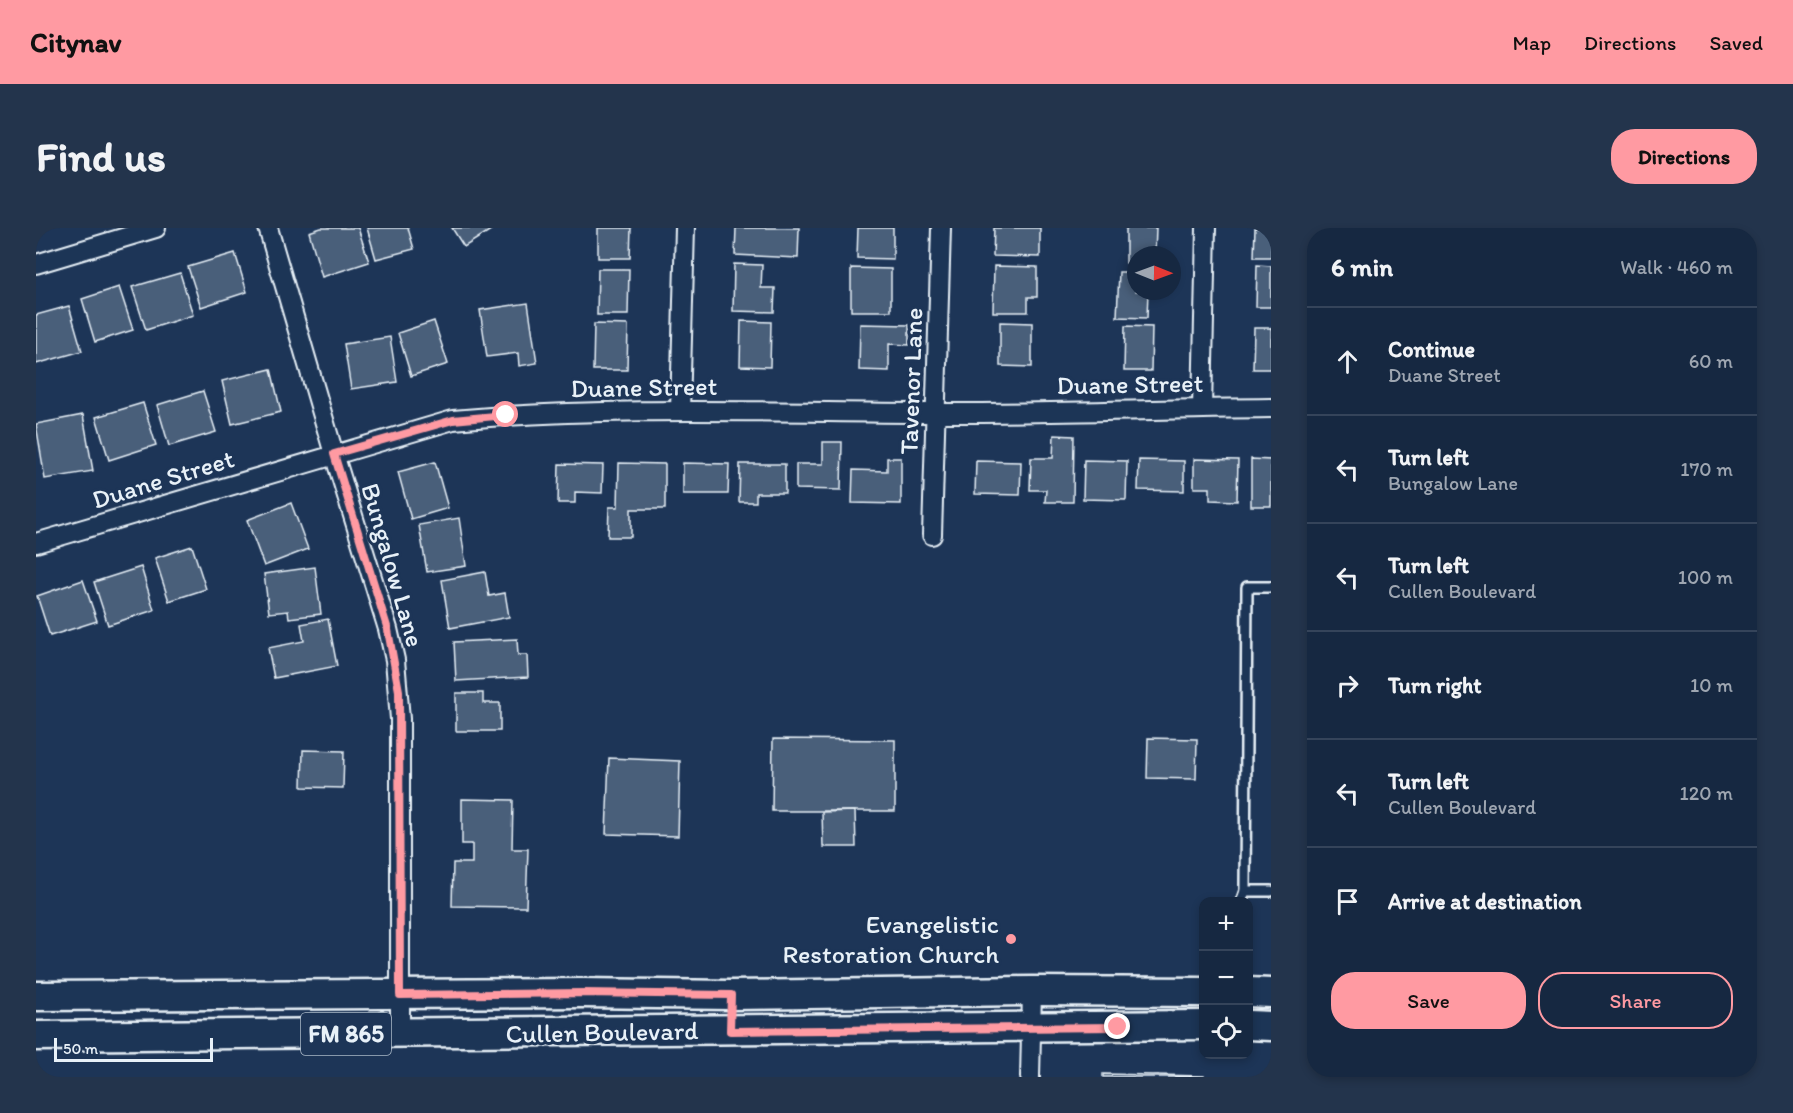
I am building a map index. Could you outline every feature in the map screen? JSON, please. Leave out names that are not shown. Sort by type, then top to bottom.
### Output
[{"type":"main road","name":"Cullen Boulevard","points":[[36,996],[1199,992]]},
{"type":"main road","points":[[1253,993],[1271,993]]},
{"type":"main road","points":[[730,1031],[731,995]]},
{"type":"main road","name":"Cullen Boulevard","points":[[36,1036],[1199,1025]]},
{"type":"main road","points":[[1253,1025],[1271,1026]]},
{"type":"street","points":[[36,264],[156,228]]},
{"type":"street","name":"Bungalow Lane","points":[[268,228],[388,630],[399,691],[400,1034]]},
{"type":"street","points":[[680,411],[685,228]]},
{"type":"street","name":"Tavenor Lane","points":[[932,535],[941,228]]},
{"type":"street","points":[[1202,409],[1206,228]]},
{"type":"street","name":"Duane Street","points":[[36,543],[453,420],[506,415],[680,411],[935,413],[1271,408]]},
{"type":"street","points":[[1030,1077],[1032,991]]},
{"type":"lane","points":[[1243,897],[1245,891],[1247,587],[1271,587]]},
{"type":"lane","points":[[1245,891],[1271,891]]},
{"type":"building","points":[[321,228],[358,228],[369,262],[322,277],[309,232]]},
{"type":"building","points":[[367,228],[408,228],[414,249],[376,259]]},
{"type":"building","points":[[452,228],[494,228],[464,247]]},
{"type":"building","points":[[598,228],[631,228],[630,258],[598,258]]},
{"type":"building","points":[[736,228],[799,228],[798,258],[735,255]]},
{"type":"building","points":[[858,228],[893,228],[893,259],[857,258]]},
{"type":"building","points":[[994,228],[1040,228],[1040,257],[993,256]]},
{"type":"building","points":[[1126,228],[1156,228],[1155,246],[1127,246],[1126,263]]},
{"type":"building","points":[[1255,228],[1271,228],[1271,257],[1254,257]]},
{"type":"building","points":[[235,253],[247,292],[201,307],[188,267]]},
{"type":"building","points":[[734,264],[762,265],[761,288],[775,288],[774,312],[733,311]]},
{"type":"building","points":[[1257,265],[1271,266],[1271,307],[1256,307]]},
{"type":"building","points":[[994,266],[1037,267],[1037,297],[1028,297],[1028,312],[993,312]]},
{"type":"building","points":[[851,268],[891,269],[891,311],[851,311]]},
{"type":"building","points":[[598,269],[629,269],[628,315],[597,315]]},
{"type":"building","points":[[1119,272],[1127,272],[1127,300],[1148,300],[1147,318],[1117,317]]},
{"type":"building","points":[[180,273],[193,315],[146,330],[132,287]]},
{"type":"building","points":[[119,287],[133,330],[95,342],[82,299]]},
{"type":"building","points":[[528,303],[537,363],[519,366],[518,353],[487,357],[480,310]]},
{"type":"building","points":[[69,306],[82,351],[36,364],[36,315]]},
{"type":"building","points":[[434,321],[448,364],[411,376],[398,333]]},
{"type":"building","points":[[741,321],[771,322],[770,367],[740,366]]},
{"type":"building","points":[[1000,322],[1032,323],[1032,367],[1000,366]]},
{"type":"building","points":[[594,324],[628,325],[627,370],[593,370]]},
{"type":"building","points":[[860,324],[909,325],[909,345],[889,344],[889,371],[859,370]]},
{"type":"building","points":[[1125,326],[1152,327],[1151,371],[1124,371]]},
{"type":"building","points":[[1254,328],[1271,328],[1271,369],[1253,369]]},
{"type":"building","points":[[390,337],[397,382],[351,389],[344,344]]},
{"type":"building","points":[[271,369],[281,412],[232,424],[222,381]]},
{"type":"building","points":[[203,391],[216,432],[169,446],[157,405]]},
{"type":"building","points":[[143,403],[156,445],[109,460],[96,417]]},
{"type":"building","points":[[83,415],[93,471],[45,479],[36,424]]},
{"type":"building","points":[[1054,435],[1074,436],[1073,502],[1045,502],[1046,490],[1030,490],[1031,458],[1053,458]]},
{"type":"building","points":[[823,442],[842,442],[841,490],[796,489],[796,464],[823,464]]},
{"type":"building","points":[[887,458],[901,458],[901,504],[852,503],[853,470],[887,471]]},
{"type":"building","points":[[1194,459],[1238,460],[1237,501],[1210,500],[1210,488],[1194,488]]},
{"type":"building","points":[[1251,459],[1271,460],[1271,506],[1251,506]]},
{"type":"building","points":[[1084,460],[1127,461],[1126,500],[1083,499]]},
{"type":"building","points":[[1139,460],[1184,461],[1184,491],[1138,490]]},
{"type":"building","points":[[976,461],[1021,462],[1020,495],[975,494]]},
{"type":"building","points":[[435,462],[448,508],[411,519],[398,472]]},
{"type":"building","points":[[619,463],[665,464],[665,509],[631,509],[631,537],[608,537],[609,507],[618,507]]},
{"type":"building","points":[[683,463],[729,464],[728,494],[683,494]]},
{"type":"building","points":[[559,464],[603,465],[602,493],[575,492],[575,503],[558,503]]},
{"type":"building","points":[[740,464],[785,464],[785,493],[756,493],[756,502],[739,502]]},
{"type":"building","points":[[291,503],[308,549],[264,566],[247,520]]},
{"type":"building","points":[[459,518],[466,566],[427,572],[419,525]]},
{"type":"building","points":[[192,546],[206,589],[169,601],[155,558]]},
{"type":"building","points":[[141,567],[154,610],[108,625],[94,582]]},
{"type":"building","points":[[315,567],[321,614],[289,618],[288,611],[269,613],[264,574]]},
{"type":"building","points":[[485,572],[489,596],[505,593],[509,617],[450,628],[442,580]]},
{"type":"building","points":[[83,580],[97,621],[50,636],[37,596]]},
{"type":"building","points":[[328,619],[337,666],[274,678],[268,648],[304,641],[301,624]]},
{"type":"building","points":[[517,639],[518,655],[527,655],[528,677],[456,681],[454,642]]},
{"type":"building","points":[[456,693],[483,693],[483,703],[500,703],[500,731],[456,731]]},
{"type":"building","points":[[1148,738],[1197,739],[1196,779],[1147,778]]},
{"type":"building","points":[[773,739],[895,740],[895,811],[772,811]]},
{"type":"building","points":[[303,750],[344,751],[343,788],[302,787]]},
{"type":"building","points":[[609,758],[680,761],[678,836],[606,834]]},
{"type":"building","points":[[462,799],[513,800],[512,849],[528,849],[526,907],[452,906],[453,863],[472,863],[472,844],[462,844]]},
{"type":"building","points":[[855,811],[856,847],[823,847],[822,812]]},
{"type":"building","points":[[1103,1074],[1204,1076],[1204,1077],[1103,1077]]},
{"type":"place","name":"Evangelistic Restoration Church","points":[[1011,939]]},
{"type":"route","points":[[506,415],[453,420],[334,454],[388,630],[399,691],[400,995],[583,993],[731,995],[730,1031],[1118,1027]]}]
